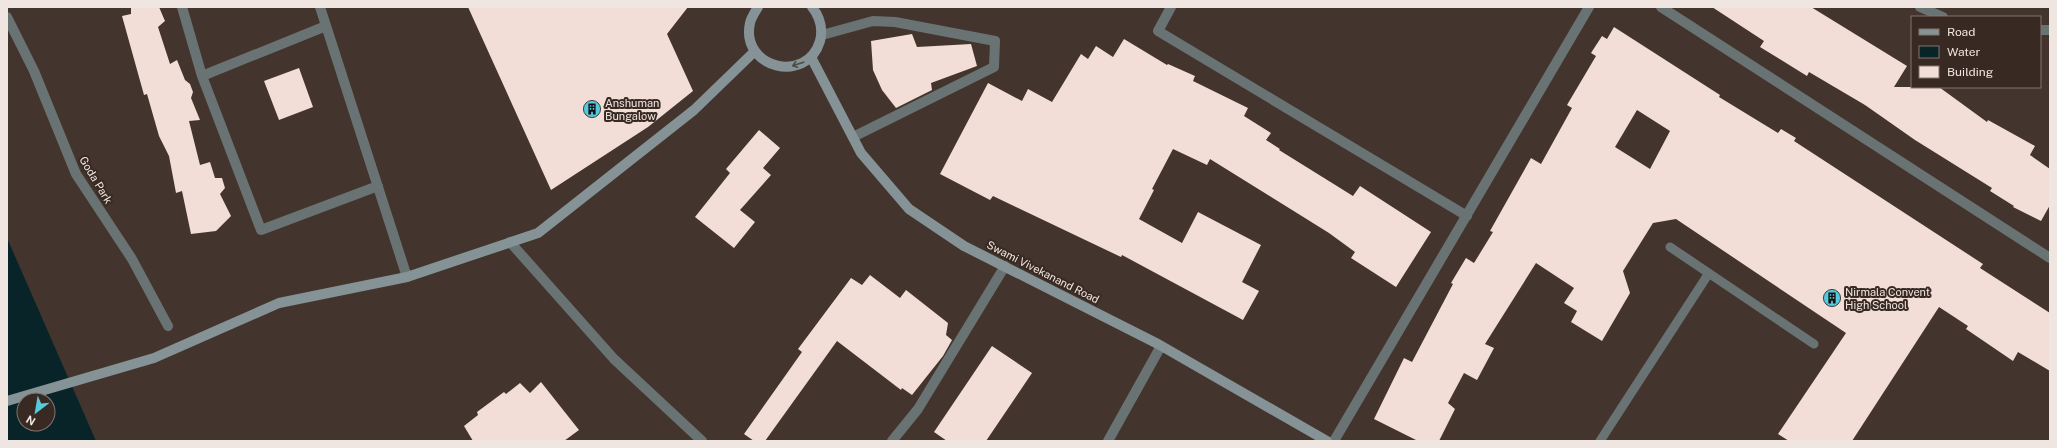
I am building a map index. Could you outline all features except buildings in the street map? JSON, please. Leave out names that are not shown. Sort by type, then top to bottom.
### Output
[{"type":"main road","points":[[758,7],[750,22],[749,33],[755,51],[770,64],[782,67],[800,64],[811,57],[818,46],[822,35],[820,22],[812,7]]},
{"type":"main road","points":[[7,401],[154,358],[278,303],[407,277],[538,233],[694,110],[755,51]]},
{"type":"main road","name":"Swami Vivekanand Road","points":[[811,57],[861,154],[909,209],[964,246],[1161,346],[1327,441]]},
{"type":"street","points":[[182,7],[202,76],[261,230],[378,186]]},
{"type":"street","points":[[320,7],[407,277]]},
{"type":"street","points":[[1171,7],[1158,31],[1466,216]]},
{"type":"street","points":[[1334,441],[1589,7]]},
{"type":"street","points":[[1661,7],[2050,258]]},
{"type":"street","points":[[1920,7],[1941,16]]},
{"type":"street","name":"Goda Park","points":[[7,17],[34,71],[76,174],[132,259],[168,326]]},
{"type":"street","points":[[822,35],[873,21],[894,22],[995,41],[994,67],[853,137]]},
{"type":"street","points":[[202,76],[326,26]]},
{"type":"street","points":[[510,242],[614,359],[702,441]]},
{"type":"street","points":[[892,441],[918,408],[1005,266]]},
{"type":"street","points":[[1108,441],[1161,346]]},
{"type":"lane","points":[[1670,247],[1814,344]]},
{"type":"lane","points":[[1600,441],[1709,273]]},
{"type":"water","points":[[7,238],[96,441],[7,441]]},
{"type":"place","name":"Anshuman Bungalow","points":[[592,109]]},
{"type":"place","name":"Nirmala Convent High School","points":[[1832,298]]}]
